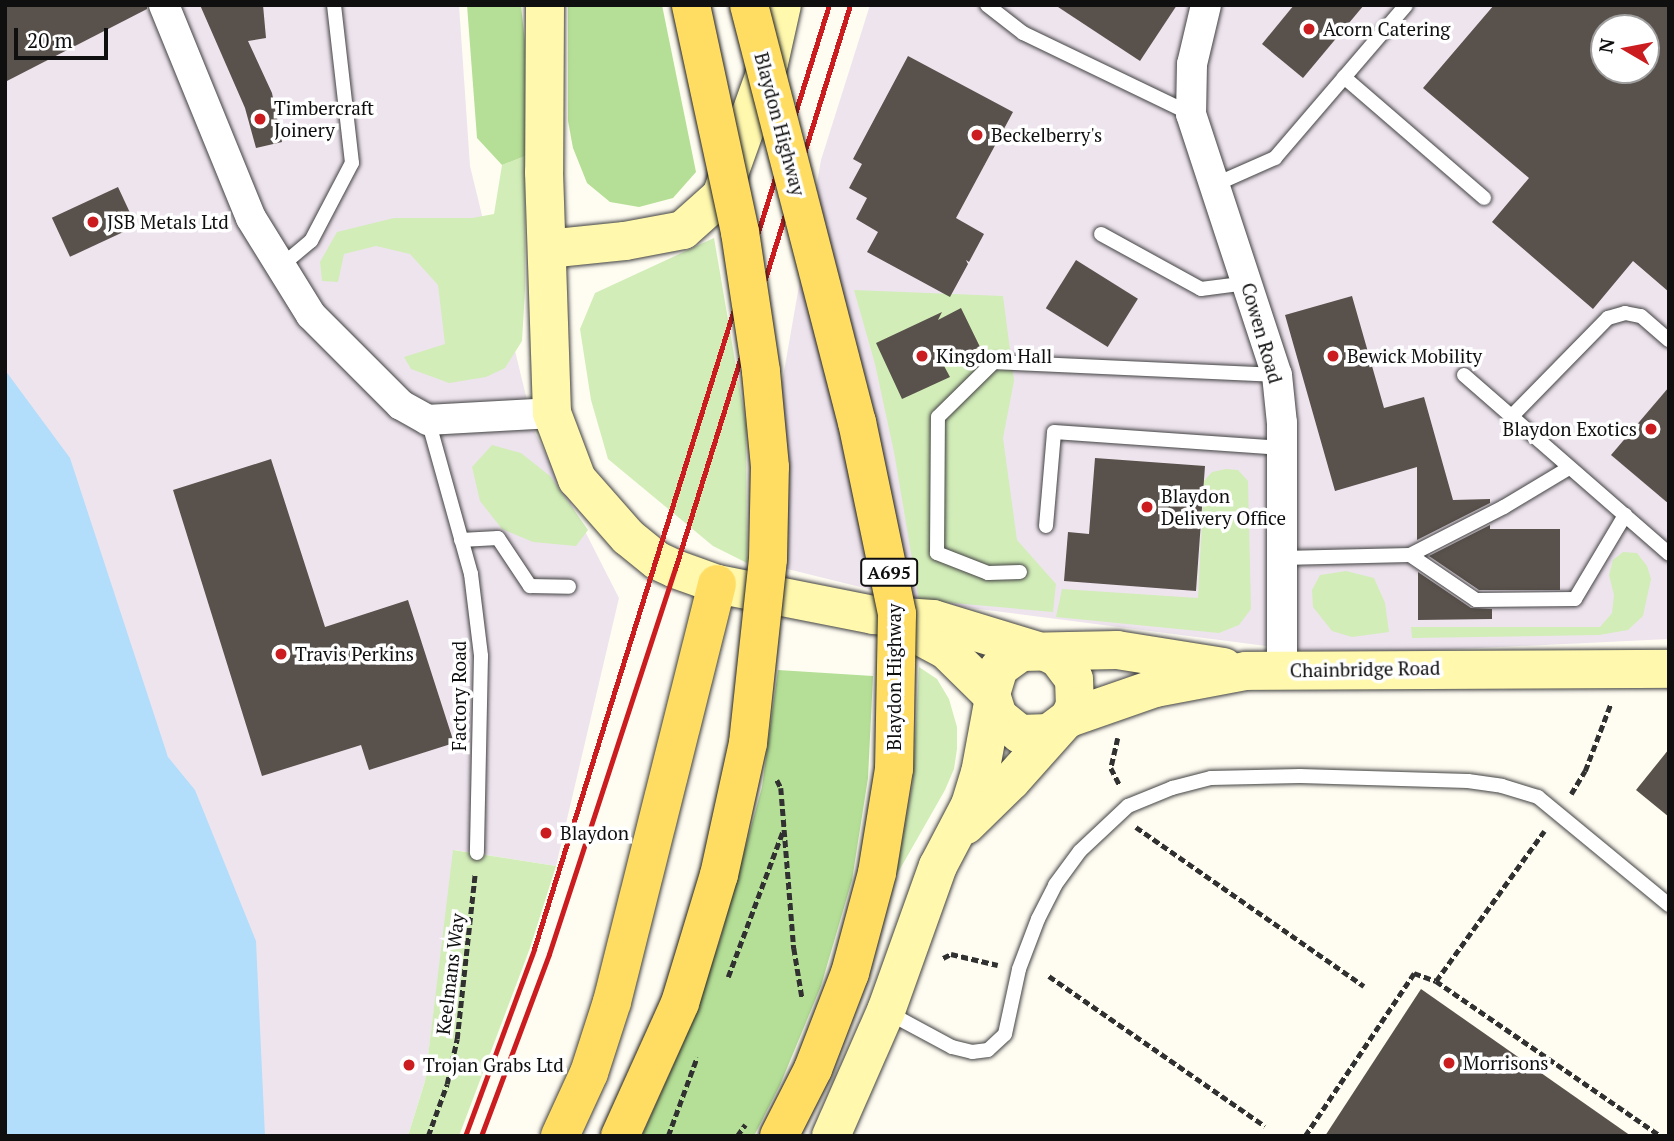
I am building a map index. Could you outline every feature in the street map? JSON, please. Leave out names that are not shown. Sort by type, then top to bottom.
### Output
[{"type":"main road","points":[[545,5],[547,249],[552,413],[577,479],[628,537],[658,561],[717,584],[873,615],[933,619],[1058,658],[1074,679],[1074,706],[1065,721],[1011,781],[957,834]]},
{"type":"main road","points":[[620,1136],[680,1003],[719,875],[748,743],[768,559],[770,467],[761,371],[740,232],[691,5]]},
{"type":"main road","name":"Blaydon Highway","points":[[749,5],[857,422],[897,614],[894,769],[877,873],[850,972],[813,1069],[779,1136]]},
{"type":"main road","points":[[547,249],[625,241],[683,230],[721,196],[769,63],[782,5]]},
{"type":"main road","points":[[560,1136],[589,1073],[612,1002],[717,584]]},
{"type":"main road","points":[[873,615],[939,645],[992,699],[998,716],[1020,734],[1049,733],[1065,721]]},
{"type":"main road","points":[[831,1136],[886,1011],[938,866],[957,834],[980,773],[999,668],[1009,659],[1041,651],[1139,652],[1264,671]]},
{"type":"main road","name":"Chainbridge Road","points":[[1065,721],[1155,688],[1264,671],[1484,667],[1669,669]]},
{"type":"street","points":[[163,5],[251,218],[311,315],[401,405],[428,420],[552,413]]},
{"type":"street","name":"Cowen Road","points":[[1206,5],[1192,64],[1191,114],[1277,375],[1282,448],[1282,558],[1264,671]]},
{"type":"lane","points":[[281,266],[311,241],[352,163],[334,5]]},
{"type":"lane","points":[[986,5],[1023,33],[1191,114]]},
{"type":"lane","points":[[1214,185],[1275,158],[1406,5]]},
{"type":"lane","points":[[1344,77],[1484,198]]},
{"type":"lane","points":[[1101,234],[1201,289],[1247,283]]},
{"type":"lane","points":[[1511,418],[1608,318],[1625,313],[1641,316],[1669,340]]},
{"type":"lane","points":[[1020,572],[988,573],[937,553],[938,416],[994,362],[1277,375]]},
{"type":"lane","points":[[1464,375],[1669,554]]},
{"type":"lane","name":"Factory Road","points":[[428,420],[471,574],[481,656],[477,853]]},
{"type":"lane","points":[[1046,526],[1054,432],[1282,448]]},
{"type":"lane","points":[[1282,558],[1410,555],[1504,507],[1569,468]]},
{"type":"lane","points":[[1410,555],[1476,600],[1575,599],[1625,515]]},
{"type":"lane","points":[[461,540],[498,538],[530,586],[569,587]]},
{"type":"lane","points":[[886,1011],[952,1047],[972,1052],[988,1050],[1005,1034],[1020,969],[1038,919],[1055,885],[1080,851],[1128,806],[1171,788],[1211,779],[1300,776],[1468,781],[1502,786],[1538,797],[1669,905]]},
{"type":"path","points":[[1567,801],[1585,771],[1624,670]]},
{"type":"path","points":[[1120,728],[1111,768],[1124,796]]},
{"type":"path","points":[[775,777],[781,788],[794,948],[804,1009]]},
{"type":"path","points":[[1436,981],[1549,825]]},
{"type":"path","points":[[1136,826],[1364,986]]},
{"type":"path","name":"Keelmans Way","points":[[428,1136],[447,1084],[457,1039],[477,853]]},
{"type":"path","points":[[939,957],[944,958],[950,954],[1003,966]]},
{"type":"path","points":[[1305,1136],[1414,973],[1436,981],[1661,1136]]},
{"type":"path","points":[[1049,976],[1265,1126]]},
{"type":"path","points":[[1386,1001],[1393,1006]]},
{"type":"shaded area","points":[[5,5],[459,5],[470,166],[535,433],[619,598],[556,866],[454,850],[425,1081],[408,1136],[265,1136],[168,757],[5,370]]},
{"type":"shaded area","points":[[870,5],[1669,5],[1669,639],[1336,655],[917,601],[751,560],[821,160]]},
{"type":"green space","points":[[467,5],[521,5],[525,43],[525,156],[502,165],[477,138]]},
{"type":"green space","points":[[568,5],[662,5],[696,172],[673,198],[639,207],[610,202],[587,183],[573,148],[568,121]]},
{"type":"green space","points":[[525,156],[525,290],[522,341],[505,368],[486,377],[449,383],[411,369],[404,357],[445,344],[438,285],[410,254],[376,246],[344,254],[338,282],[322,281],[320,262],[337,232],[394,218],[472,218],[494,214],[502,165]]},
{"type":"green space","points":[[714,238],[746,425],[747,563],[713,546],[608,459],[591,400],[580,329],[595,293]]},
{"type":"green space","points":[[854,290],[1003,296],[1014,381],[1003,438],[1017,540],[1056,584],[1053,612],[919,600],[894,452],[875,364]]},
{"type":"green space","points":[[492,445],[521,453],[550,476],[588,530],[576,546],[533,542],[502,529],[480,501],[472,467]]},
{"type":"green space","points":[[1238,470],[1248,481],[1251,609],[1239,625],[1219,633],[1056,617],[1062,589],[1198,598],[1204,481],[1212,472]]},
{"type":"green space","points":[[1623,552],[1637,553],[1647,566],[1651,579],[1643,616],[1628,630],[1599,635],[1412,638],[1411,627],[1600,627],[1612,613],[1614,595],[1609,575],[1613,560]]},
{"type":"green space","points":[[1346,571],[1374,578],[1385,603],[1389,632],[1352,637],[1332,631],[1313,607],[1312,590],[1320,575]]},
{"type":"green space","points":[[919,667],[937,679],[949,699],[957,727],[957,749],[954,769],[945,790],[896,876],[913,782]]},
{"type":"green space","points":[[778,670],[873,676],[868,778],[852,880],[821,986],[780,1085],[754,1136],[642,1136],[685,1039],[720,940],[762,787]]},
{"type":"green space","points":[[453,850],[556,866],[530,948],[459,1136],[408,1136],[425,1081]]},
{"type":"water","points":[[5,370],[70,458],[168,757],[195,790],[256,941],[265,1136],[5,1136]]},
{"type":"building","points":[[5,5],[147,5],[147,9],[5,82]]},
{"type":"building","points":[[200,5],[263,5],[266,38],[248,41],[272,93],[282,142],[256,148],[245,108]]},
{"type":"building","points":[[1055,5],[1177,5],[1140,61]]},
{"type":"building","name":"Acorn Catering","points":[[1294,5],[1364,5],[1303,78],[1262,44]]},
{"type":"building","points":[[1494,5],[1669,5],[1669,292],[1633,261],[1593,309],[1492,222],[1529,178],[1423,88]]},
{"type":"building","points":[[908,56],[1013,112],[956,218],[984,234],[969,262],[966,260],[968,264],[950,297],[867,252],[878,232],[856,219],[867,198],[849,188],[862,164],[853,159]]},
{"type":"building","name":"JSB Metals Ltd","points":[[118,187],[136,226],[70,257],[52,218]]},
{"type":"building","points":[[1076,260],[1138,299],[1108,347],[1046,308]]},
{"type":"building","name":"Bewick Mobility","points":[[1352,296],[1384,408],[1424,397],[1453,500],[1490,499],[1490,503],[1417,540],[1417,467],[1335,491],[1285,315]]},
{"type":"building","name":"Kingdom Hall","points":[[961,308],[980,347],[943,364],[950,377],[902,399],[876,343],[942,312],[938,320]]},
{"type":"building","name":"Blaydon Exotics","points":[[1669,387],[1669,504],[1611,455]]},
{"type":"building","name":"Blaydon Delivery Office","points":[[1095,458],[1205,466],[1196,591],[1064,581],[1068,532],[1089,534]]},
{"type":"building","points":[[271,459],[325,627],[408,600],[454,743],[369,770],[361,745],[262,776],[173,490]]},
{"type":"building","points":[[1490,525],[1490,529],[1560,529],[1560,590],[1479,590],[1429,556]]},
{"type":"building","points":[[1418,572],[1471,608],[1492,609],[1492,619],[1418,620]]},
{"type":"building","points":[[1669,749],[1669,817],[1636,790]]},
{"type":"building","name":"Morrisons","points":[[1421,989],[1631,1136],[1325,1136]]},
{"type":"railway","points":[[465,1136],[534,949],[829,5]]},
{"type":"railway","points":[[481,1136],[549,954],[675,569],[850,5]]},
{"type":"place","name":"Acorn Catering","points":[[1309,29]]},
{"type":"place","name":"Timbercraft Joinery","points":[[260,119]]},
{"type":"place","name":"Beckelberry's","points":[[977,135]]},
{"type":"place","name":"JSB Metals Ltd","points":[[93,222]]},
{"type":"place","name":"Kingdom Hall","points":[[922,356]]},
{"type":"place","name":"Bewick Mobility","points":[[1333,356]]},
{"type":"place","name":"Blaydon Exotics","points":[[1651,429]]},
{"type":"place","name":"Blaydon Delivery Office","points":[[1147,507]]},
{"type":"place","name":"Travis Perkins","points":[[281,654]]},
{"type":"place","name":"Blaydon","points":[[546,833]]},
{"type":"place","name":"Morrisons","points":[[1449,1063]]},
{"type":"place","name":"Trojan Grabs Ltd","points":[[409,1065]]}]
